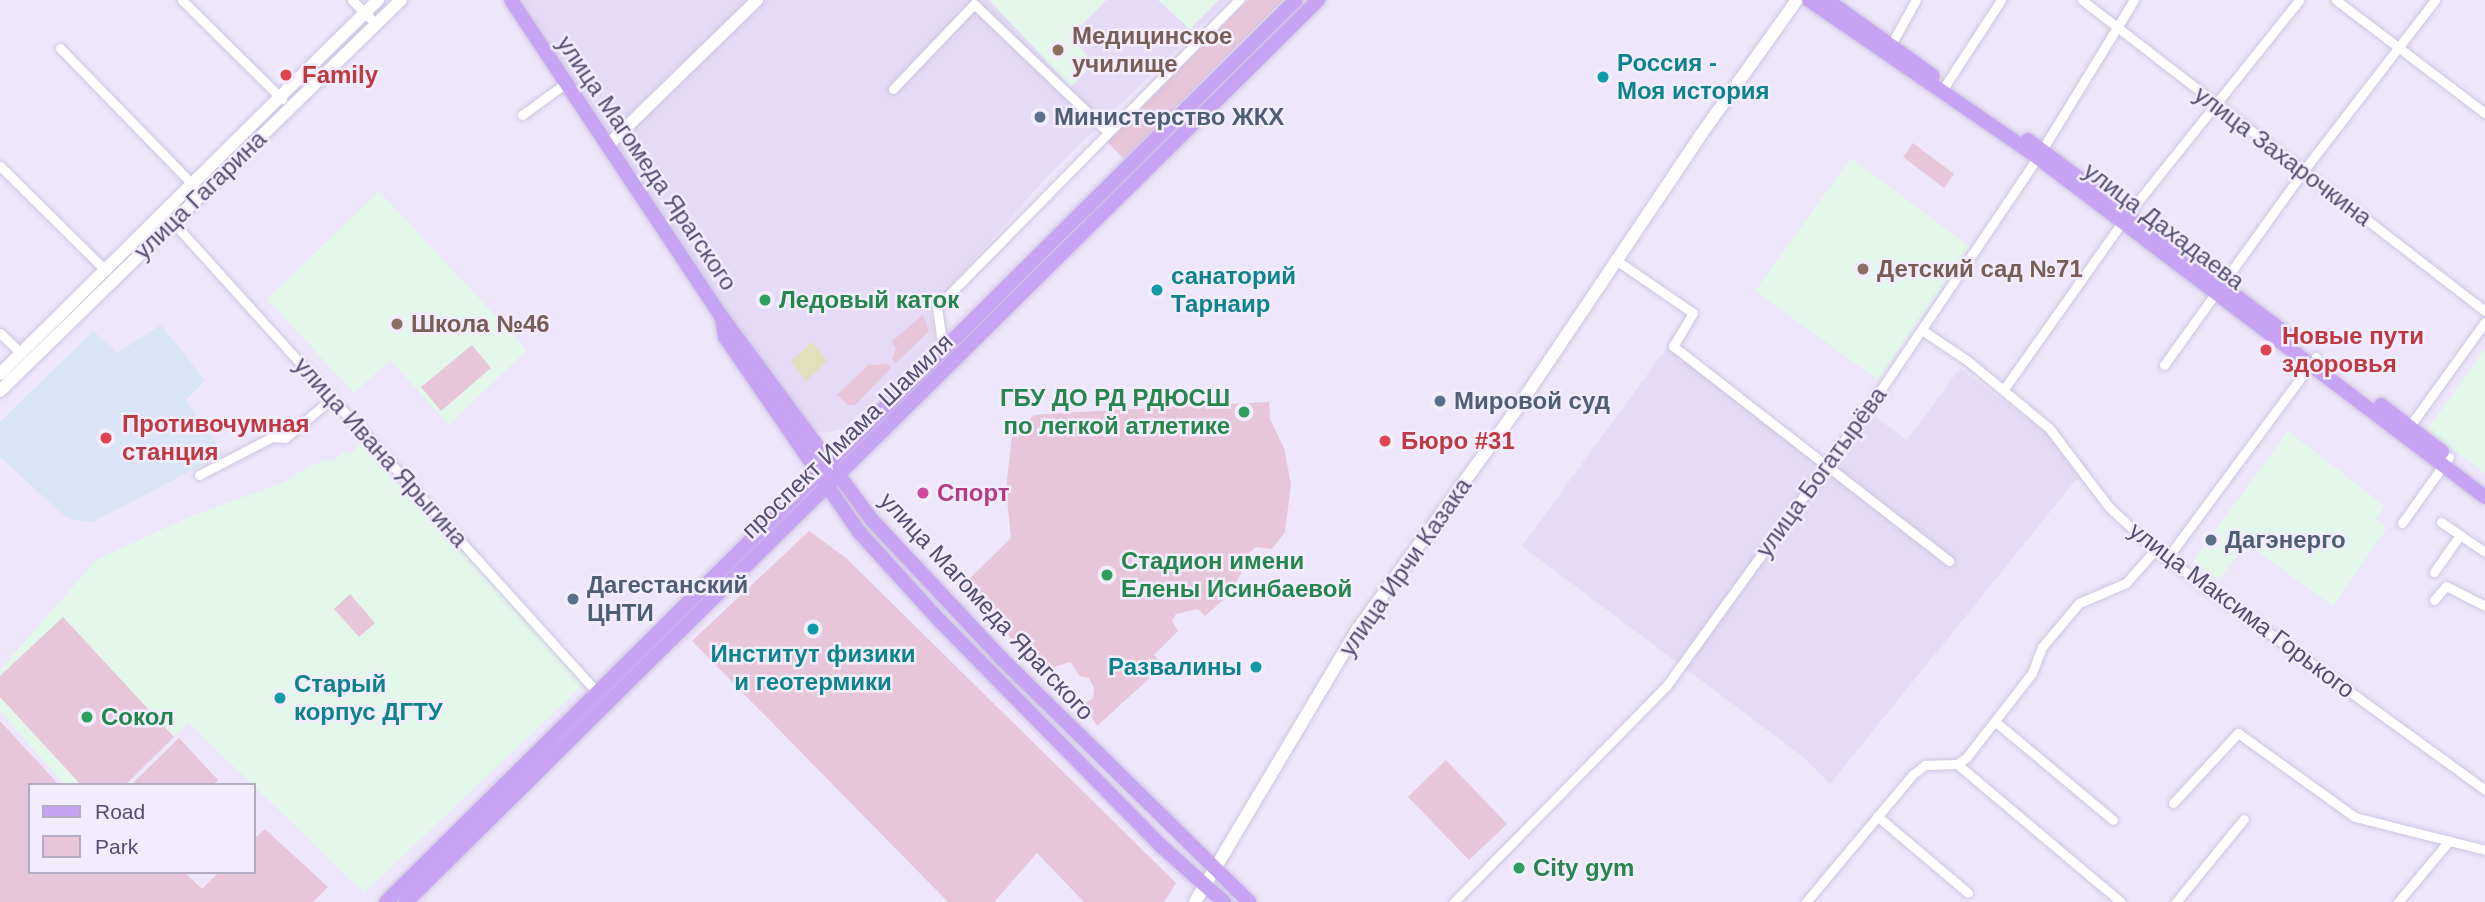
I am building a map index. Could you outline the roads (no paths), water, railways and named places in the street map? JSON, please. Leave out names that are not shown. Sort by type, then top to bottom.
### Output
[{"type":"main road","name":"улица Гагарина","points":[[0,374],[106,271],[169,218],[194,186],[378,0]]},
{"type":"main road","name":"улица Гагарина","points":[[0,391],[169,218],[401,0]]},
{"type":"main road","name":"улица Магомеда Ярагского","points":[[511,0],[722,316],[828,463],[916,570],[1214,872],[1249,902]]},
{"type":"main road","points":[[608,145],[757,0]]},
{"type":"main road","name":"проспект Имама Шамиля","points":[[386,902],[1296,0]]},
{"type":"main road","name":"проспект Имама Шамиля","points":[[406,902],[1318,0]]},
{"type":"main road","name":"улица Ирчи Казака","points":[[1195,902],[1253,798],[1358,629],[1797,0]]},
{"type":"main road","name":"улица Дахадаева","points":[[1809,0],[2040,154],[2447,461],[2485,485]]},
{"type":"main road","name":"улица Дахадаева","points":[[1827,0],[1888,51]]},
{"type":"main road","name":"улица Магомеда Ярагского","points":[[722,316],[726,337],[825,488],[940,621],[1205,887],[1224,902]]},
{"type":"main road","name":"улица Дахадаева","points":[[2447,461],[2485,497]]},
{"type":"street","points":[[182,0],[282,99]]},
{"type":"street","points":[[352,0],[376,24]]},
{"type":"street","points":[[943,350],[937,307],[1107,131],[1239,0]]},
{"type":"street","points":[[1888,51],[1916,0]]},
{"type":"street","points":[[1943,88],[2001,0]]},
{"type":"street","name":"улица Захарочкина","points":[[2082,0],[2485,311]]},
{"type":"street","name":"улица Богатырёва","points":[[1454,902],[1667,685],[1922,330],[2040,154],[2134,0]]},
{"type":"street","points":[[2004,389],[2125,220],[2299,0]]},
{"type":"street","points":[[2336,0],[2485,113]]},
{"type":"street","points":[[2164,365],[2304,170],[2435,0]]},
{"type":"street","points":[[893,89],[974,4],[1107,131]]},
{"type":"street","points":[[60,48],[194,186]]},
{"type":"street","points":[[522,115],[566,83]]},
{"type":"street","points":[[0,166],[106,271]]},
{"type":"street","name":"улица Ивана Ярыгина","points":[[169,218],[596,691]]},
{"type":"street","points":[[1616,260],[1693,313],[1673,346],[1949,562]]},
{"type":"street","points":[[2407,430],[2485,322]]},
{"type":"street","name":"улица Максима Горького","points":[[1922,330],[2004,389],[2049,428],[2109,507],[2155,550],[2485,790]]},
{"type":"street","points":[[0,333],[22,354]]},
{"type":"street","points":[[2168,557],[2313,360]]},
{"type":"street","points":[[199,475],[272,438],[285,438],[332,398]]},
{"type":"street","points":[[2402,523],[2447,461]]},
{"type":"street","points":[[2441,522],[2485,552]]},
{"type":"street","points":[[2434,572],[2460,535]]},
{"type":"street","points":[[1957,764],[1997,723],[2032,673],[2042,647],[2079,603],[2126,583],[2155,550]]},
{"type":"street","points":[[2434,600],[2446,586],[2485,606]]},
{"type":"street","points":[[1997,723],[2113,820]]},
{"type":"street","points":[[2173,803],[2232,735],[2245,735],[2355,817],[2485,850]]},
{"type":"street","points":[[1805,902],[1877,816],[1925,765],[1957,764],[2121,902]]},
{"type":"street","points":[[1877,816],[1968,893]]},
{"type":"street","points":[[2176,902],[2244,819]]},
{"type":"street","points":[[2398,902],[2449,841]]},
{"type":"place","name":"Медицинское училище","points":[[1058,50]]},
{"type":"place","name":"Family","points":[[286,75]]},
{"type":"place","name":"Россия - Моя история","points":[[1603,77]]},
{"type":"place","name":"Министерство ЖКХ","points":[[1040,117]]},
{"type":"place","name":"Детский сад №71","points":[[1863,269]]},
{"type":"place","name":"санаторий Тарнаир","points":[[1157,290]]},
{"type":"place","name":"Ледовый каток","points":[[765,300]]},
{"type":"place","name":"Школа №46","points":[[397,324]]},
{"type":"place","name":"Новые пути здоровья","points":[[2266,350]]},
{"type":"place","name":"Мировой суд","points":[[1440,401]]},
{"type":"place","name":"ГБУ ДО РД РДЮСШ по легкой атлетике","points":[[1244,412]]},
{"type":"place","name":"Противочумная станция","points":[[106,438]]},
{"type":"place","name":"Бюро #31","points":[[1385,441]]},
{"type":"place","name":"Спорт","points":[[923,493]]},
{"type":"place","name":"Дагэнерго","points":[[2211,540]]},
{"type":"place","name":"Стадион имени Елены Исинбаевой","points":[[1107,575]]},
{"type":"place","name":"Дагестанский ЦНТИ","points":[[573,599]]},
{"type":"place","name":"Институт физики и геотермики","points":[[813,629]]},
{"type":"place","name":"Развалины","points":[[1256,667]]},
{"type":"place","name":"Старый корпус ДГТУ","points":[[280,698]]},
{"type":"place","name":"Сокол","points":[[87,717]]},
{"type":"place","name":"City gym","points":[[1519,868]]}]
